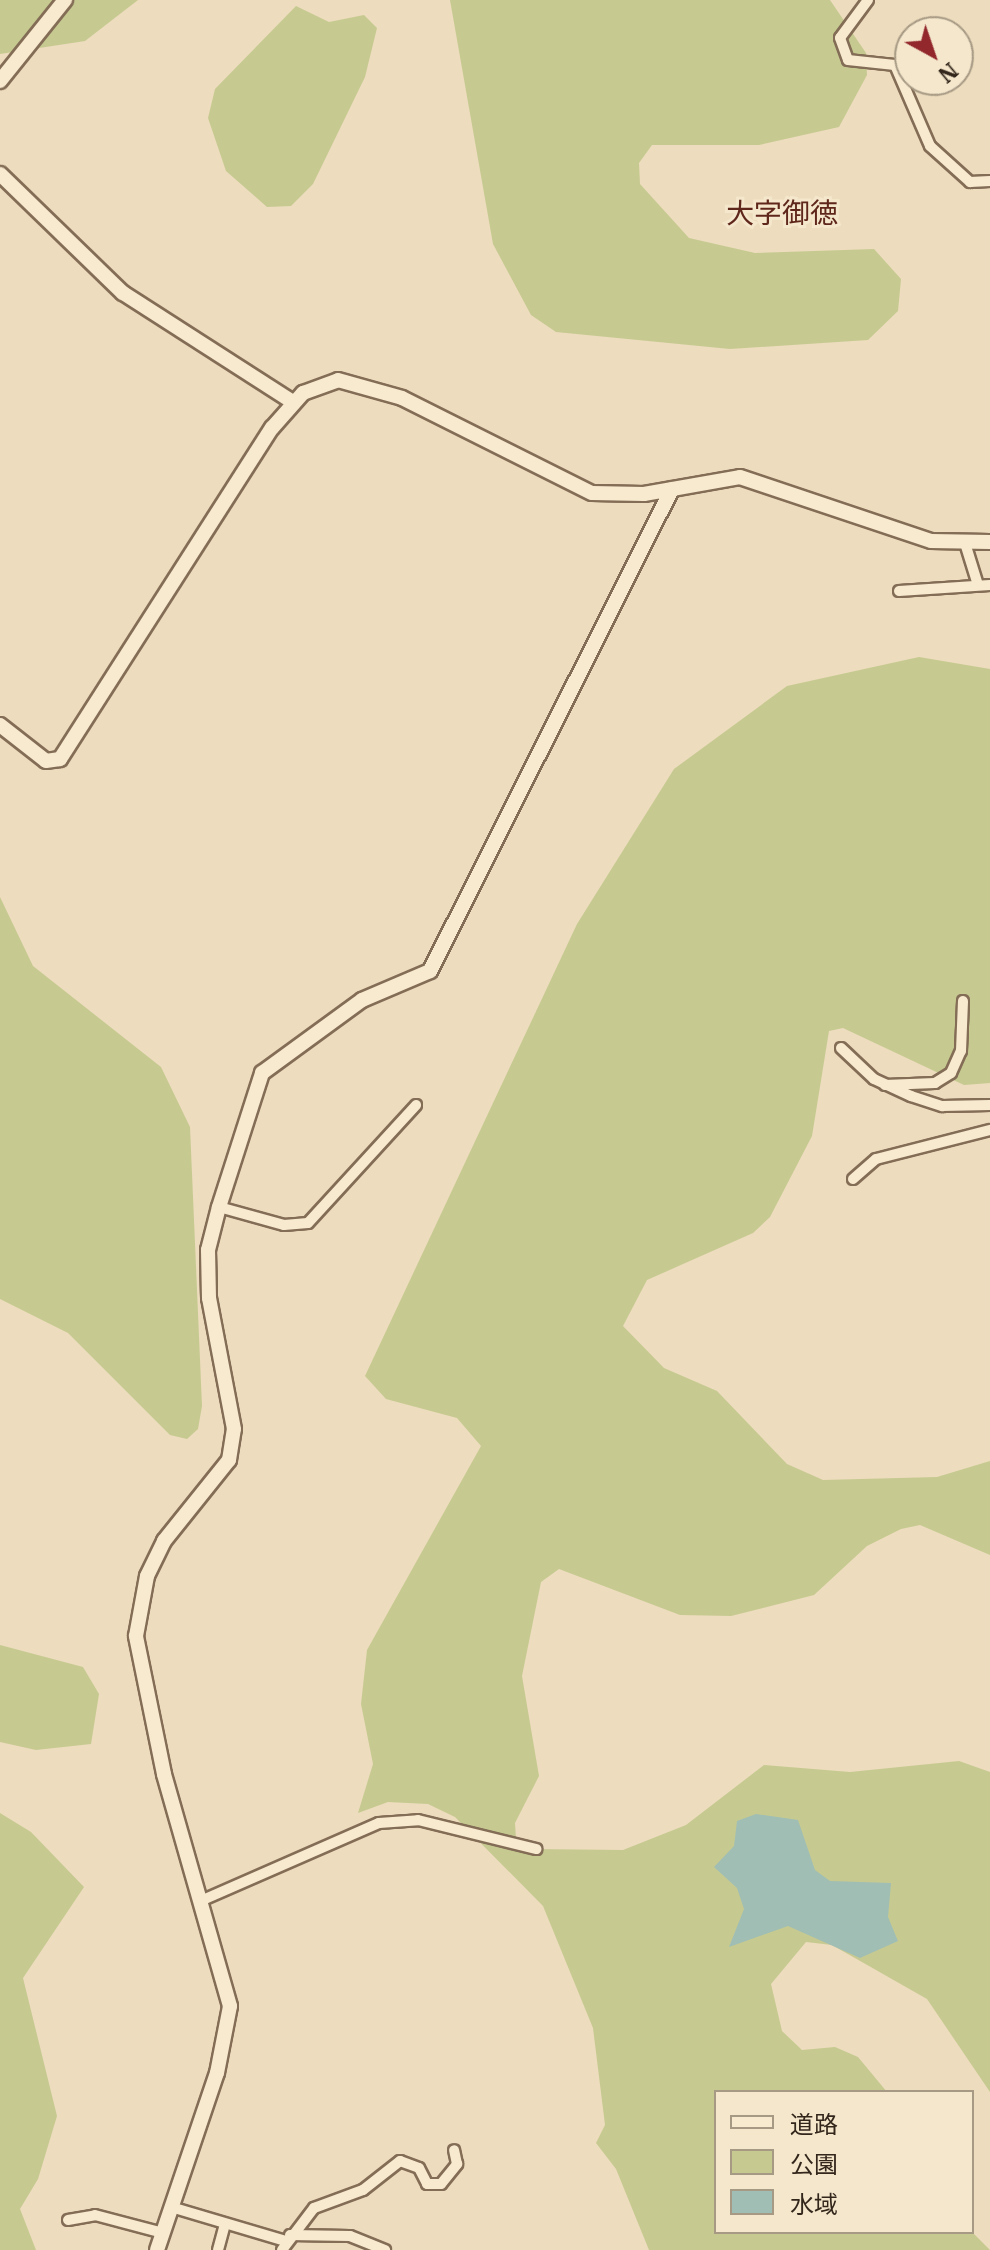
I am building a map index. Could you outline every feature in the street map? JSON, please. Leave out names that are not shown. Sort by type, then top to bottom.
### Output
[{"type":"street","points":[[0,81],[65,0]]},
{"type":"street","points":[[868,0],[840,38],[848,60],[895,65],[930,146],[970,182],[990,181]]},
{"type":"street","points":[[0,174],[123,293],[293,402]]},
{"type":"street","points":[[0,725],[46,761],[60,759],[293,402],[338,380],[370,384],[493,440],[561,484],[620,495],[760,480],[931,541],[990,542]]},
{"type":"street","points":[[157,2250],[217,2073],[230,2006],[205,1899],[164,1774],[136,1636],[147,1576],[164,1541],[229,1460],[234,1429],[209,1298],[208,1250],[219,1207],[262,1073],[362,1000],[430,971],[672,489]]},
{"type":"street","points":[[965,543],[978,585]]},
{"type":"street","points":[[899,591],[990,585]]},
{"type":"street","points":[[885,1085],[935,1083],[951,1073],[961,1051],[963,1001]]},
{"type":"street","points":[[841,1048],[885,1085],[942,1106],[990,1105]]},
{"type":"street","points":[[219,1207],[284,1225],[308,1223],[416,1105]]},
{"type":"street","points":[[853,1179],[876,1159],[990,1130]]},
{"type":"street","points":[[205,1899],[379,1823],[418,1820],[536,1849]]},
{"type":"street","points":[[286,2242],[314,2208],[363,2190],[400,2161],[419,2168],[427,2184],[441,2184],[457,2164],[454,2150]]},
{"type":"street","points":[[171,2207],[286,2242],[350,2236],[385,2250]]},
{"type":"street","points":[[68,2220],[95,2215],[163,2233]]},
{"type":"street","points":[[218,2250],[225,2224]]},
{"type":"green space","points":[[0,0],[138,0],[85,41],[0,54]]},
{"type":"green space","points":[[450,0],[830,0],[866,53],[867,75],[839,127],[759,145],[652,145],[639,163],[640,184],[689,238],[755,253],[874,249],[901,279],[898,311],[868,340],[730,349],[556,332],[531,315],[493,244]]},
{"type":"green space","points":[[296,6],[329,22],[364,15],[377,28],[365,77],[313,184],[291,206],[267,207],[226,171],[208,118],[215,89]]},
{"type":"green space","points":[[919,657],[990,669],[990,1083],[964,1085],[843,1028],[829,1031],[812,1136],[770,1217],[753,1233],[647,1280],[623,1326],[664,1368],[717,1391],[787,1464],[823,1480],[937,1477],[990,1461],[990,1555],[920,1525],[901,1529],[867,1546],[814,1595],[731,1616],[680,1615],[559,1569],[541,1582],[522,1676],[539,1776],[515,1823],[516,1839],[530,1849],[623,1850],[686,1825],[764,1765],[850,1772],[959,1761],[990,1772],[990,2092],[927,1999],[832,1945],[806,1942],[771,1984],[782,2031],[802,2050],[835,2047],[858,2057],[885,2090],[714,2090],[714,2234],[974,2234],[990,2250],[649,2250],[616,2169],[596,2143],[605,2125],[593,2028],[543,1906],[455,1817],[428,1804],[388,1802],[358,1813],[373,1764],[361,1704],[367,1650],[481,1446],[457,1418],[386,1399],[365,1376],[577,924],[674,769],[787,686]]},
{"type":"green space","points":[[0,897],[33,966],[161,1067],[190,1127],[202,1406],[198,1429],[187,1439],[170,1435],[68,1333],[0,1299]]},
{"type":"green space","points":[[0,1645],[83,1667],[99,1694],[91,1744],[36,1750],[0,1742]]},
{"type":"green space","points":[[0,1813],[31,1832],[84,1887],[23,1978],[57,2116],[38,2179],[20,2209],[36,2250],[0,2250]]},
{"type":"water","points":[[756,1814],[798,1820],[815,1870],[830,1881],[891,1883],[888,1917],[898,1941],[860,1958],[788,1926],[729,1947],[744,1909],[737,1888],[714,1867],[734,1846],[737,1821]]},
{"type":"district","name":"大字御徳","points":[[782,213]]}]
